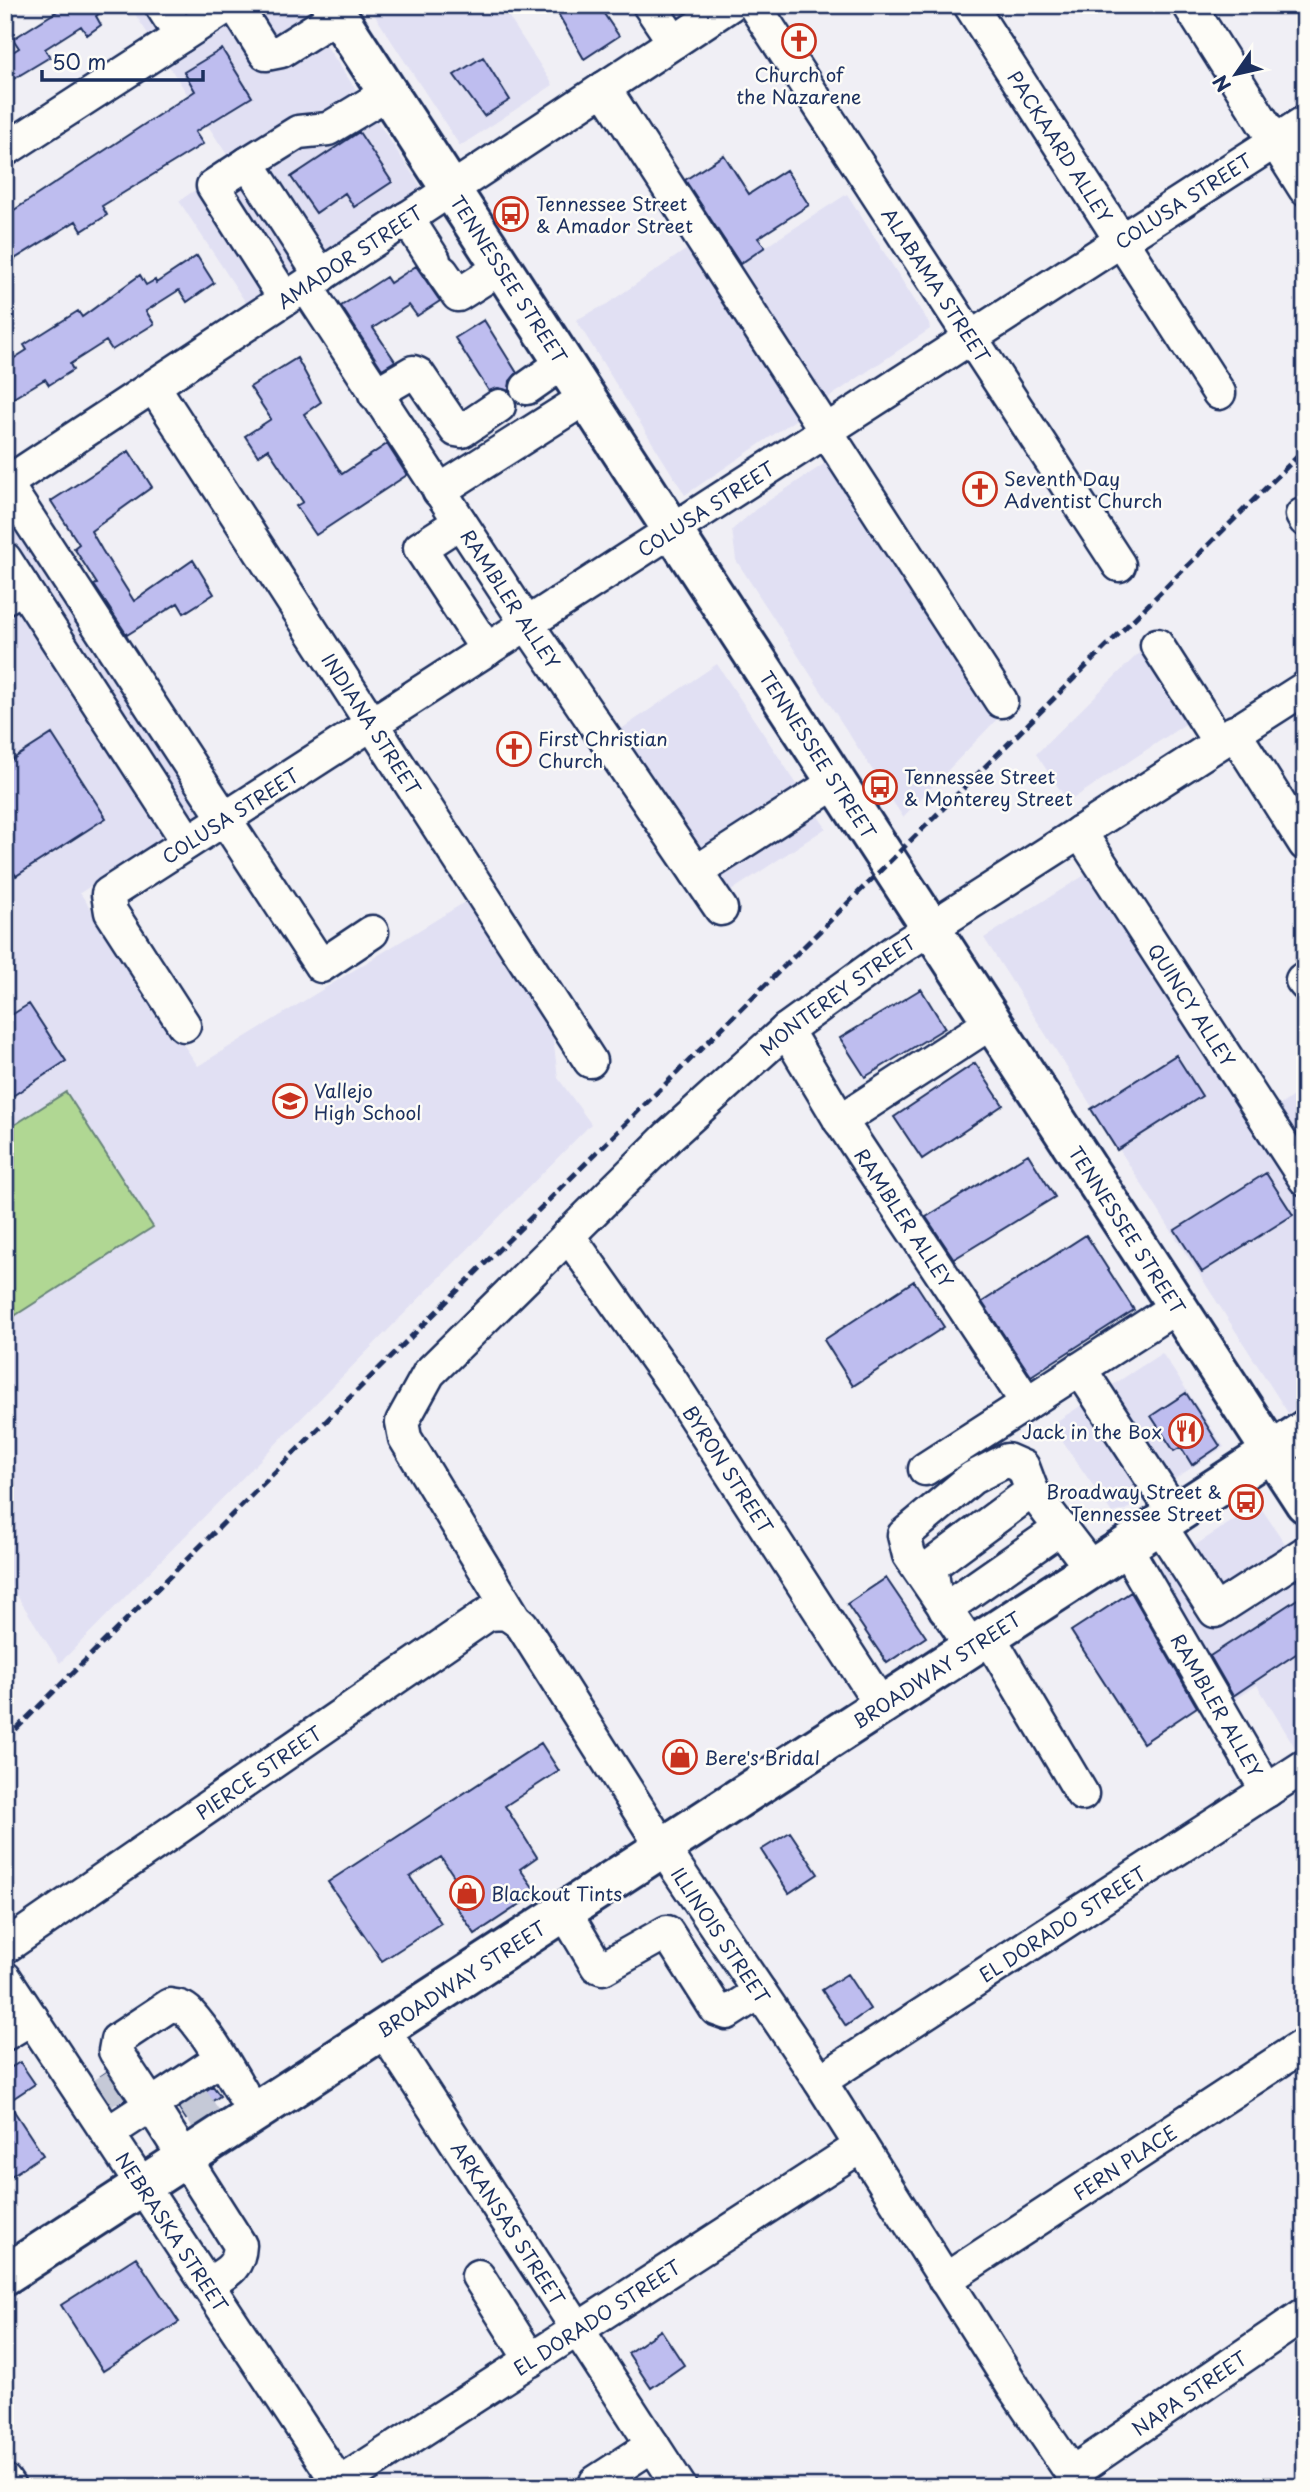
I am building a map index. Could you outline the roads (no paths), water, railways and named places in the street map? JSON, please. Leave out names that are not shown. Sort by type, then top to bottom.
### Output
[{"type":"main road","name":"TENNESSEE STREET","points":[[335,10],[1305,1503]]},
{"type":"main road","name":"BROADWAY STREET","points":[[5,2275],[1305,1430]]},
{"type":"street","points":[[161,5],[181,37]]},
{"type":"street","points":[[5,150],[229,5]]},
{"type":"street","points":[[235,5],[266,54],[281,51],[335,10]]},
{"type":"street","points":[[649,5],[674,42]]},
{"type":"street","name":"AMADOR STREET","points":[[6,484],[730,5]]},
{"type":"street","name":"ALABAMA STREET","points":[[754,5],[1119,565]]},
{"type":"street","name":"PACKAARD ALLEY","points":[[970,5],[1219,393]]},
{"type":"street","points":[[1189,5],[1305,188]]},
{"type":"street","points":[[604,89],[1000,701]]},
{"type":"street","points":[[304,287],[213,186],[298,132],[328,129],[388,92]]},
{"type":"street","name":"COLUSA STREET","points":[[184,1026],[111,912],[108,894],[1305,122]]},
{"type":"street","points":[[248,163],[304,287]]},
{"type":"street","points":[[407,218],[458,295],[502,267]]},
{"type":"street","name":"RAMBLER ALLEY","points":[[304,287],[527,624],[721,909]]},
{"type":"street","points":[[527,388],[564,362]]},
{"type":"street","points":[[375,394],[413,372],[418,374],[456,430],[462,431],[499,407]]},
{"type":"street","name":"INDIANA STREET","points":[[154,387],[590,1060]]},
{"type":"street","points":[[439,491],[587,397]]},
{"type":"street","points":[[6,484],[321,966],[372,932]]},
{"type":"street","points":[[460,522],[420,548],[487,650]]},
{"type":"street","points":[[5,559],[14,592],[188,842]]},
{"type":"street","points":[[1157,645],[1305,844]]},
{"type":"street","name":"MONTEREY STREET","points":[[428,1375],[669,1136],[786,1030],[931,928],[1305,688]]},
{"type":"street","points":[[696,872],[836,782]]},
{"type":"street","name":"QUINCY ALLEY","points":[[1080,832],[1305,1179]]},
{"type":"street","points":[[1305,978],[1301,980],[1305,984]]},
{"type":"street","points":[[840,1121],[992,1022]]},
{"type":"street","name":"RAMBLER ALLEY","points":[[786,1030],[840,1121],[1027,1403]]},
{"type":"street","name":"BYRON STREET","points":[[568,1235],[670,1379],[881,1705]]},
{"type":"street","points":[[925,1469],[1177,1307]]},
{"type":"street","points":[[1080,1369],[1167,1519],[1215,1611],[1305,1553]]},
{"type":"street","name":"ILLINOIS STREET","points":[[428,1375],[402,1422],[405,1438],[515,1619],[522,1625],[663,1848],[820,2081],[1014,2388],[1077,2480]]},
{"type":"street","points":[[1082,1794],[979,1641],[940,1601],[908,1555],[904,1535],[972,1478],[1007,1460],[1023,1467],[1032,1491],[1091,1568]]},
{"type":"street","points":[[940,1601],[931,1566],[1032,1491]]},
{"type":"street","points":[[940,1601],[1061,1528]]},
{"type":"street","name":"RAMBLER ALLEY","points":[[1125,1546],[1267,1791]]},
{"type":"street","name":"PIERCE STREET","points":[[5,1947],[488,1614],[505,1613],[515,1619]]},
{"type":"street","name":"EL DORADO STREET","points":[[820,2081],[1305,1766]]},
{"type":"street","points":[[565,1912],[597,1966],[603,1968],[703,1908]]},
{"type":"street","points":[[667,1932],[716,2009],[727,2013],[760,1992]]},
{"type":"street","name":"NEBRASKA STREET","points":[[5,1978],[32,2018],[98,2066],[144,2116],[144,2186],[338,2486]]},
{"type":"street","points":[[208,2284],[234,2267],[239,2258],[240,2245],[185,2159],[98,2066],[117,2040],[170,2005],[188,2012],[224,2078],[255,2114]]},
{"type":"street","points":[[5,2034],[32,2018]]},
{"type":"street","name":"ARKANSAS STREET","points":[[384,2031],[680,2487]]},
{"type":"street","name":"FERN PLACE","points":[[946,2280],[1305,2045]]},
{"type":"street","points":[[144,2116],[224,2078]]},
{"type":"street","name":"EL DORADO STREET","points":[[338,2486],[861,2146]]},
{"type":"street","points":[[478,2276],[531,2360]]},
{"type":"street","name":"NAPA STREET","points":[[1077,2480],[1305,2314]]},
{"type":"street","points":[[599,2487],[596,2482],[653,2445]]},
{"type":"street","points":[[5,2481],[9,2487]]},
{"type":"tunnel","points":[[105,2073],[123,2101]]},
{"type":"tunnel","points":[[184,2115],[217,2093]]},
{"type":"railway","points":[[5,1740],[1305,449]]},
{"type":"place","name":"Church of the Nazarene","points":[[799,41]]},
{"type":"place","name":"Tennessee Street & Amador Street","points":[[511,214]]},
{"type":"place","name":"Seventh Day Adventist Church","points":[[980,489]]},
{"type":"place","name":"First Christian Church","points":[[514,749]]},
{"type":"place","name":"Tennessee Street & Monterey Street","points":[[880,787]]},
{"type":"place","name":"Vallejo High School","points":[[290,1101]]},
{"type":"place","name":"Jack in the Box","points":[[1186,1431]]},
{"type":"place","name":"Broadway Street & Tennessee Street","points":[[1246,1502]]},
{"type":"place","name":"Bere's Bridal","points":[[680,1757]]},
{"type":"place","name":"Blackout Tints","points":[[467,1893]]}]
